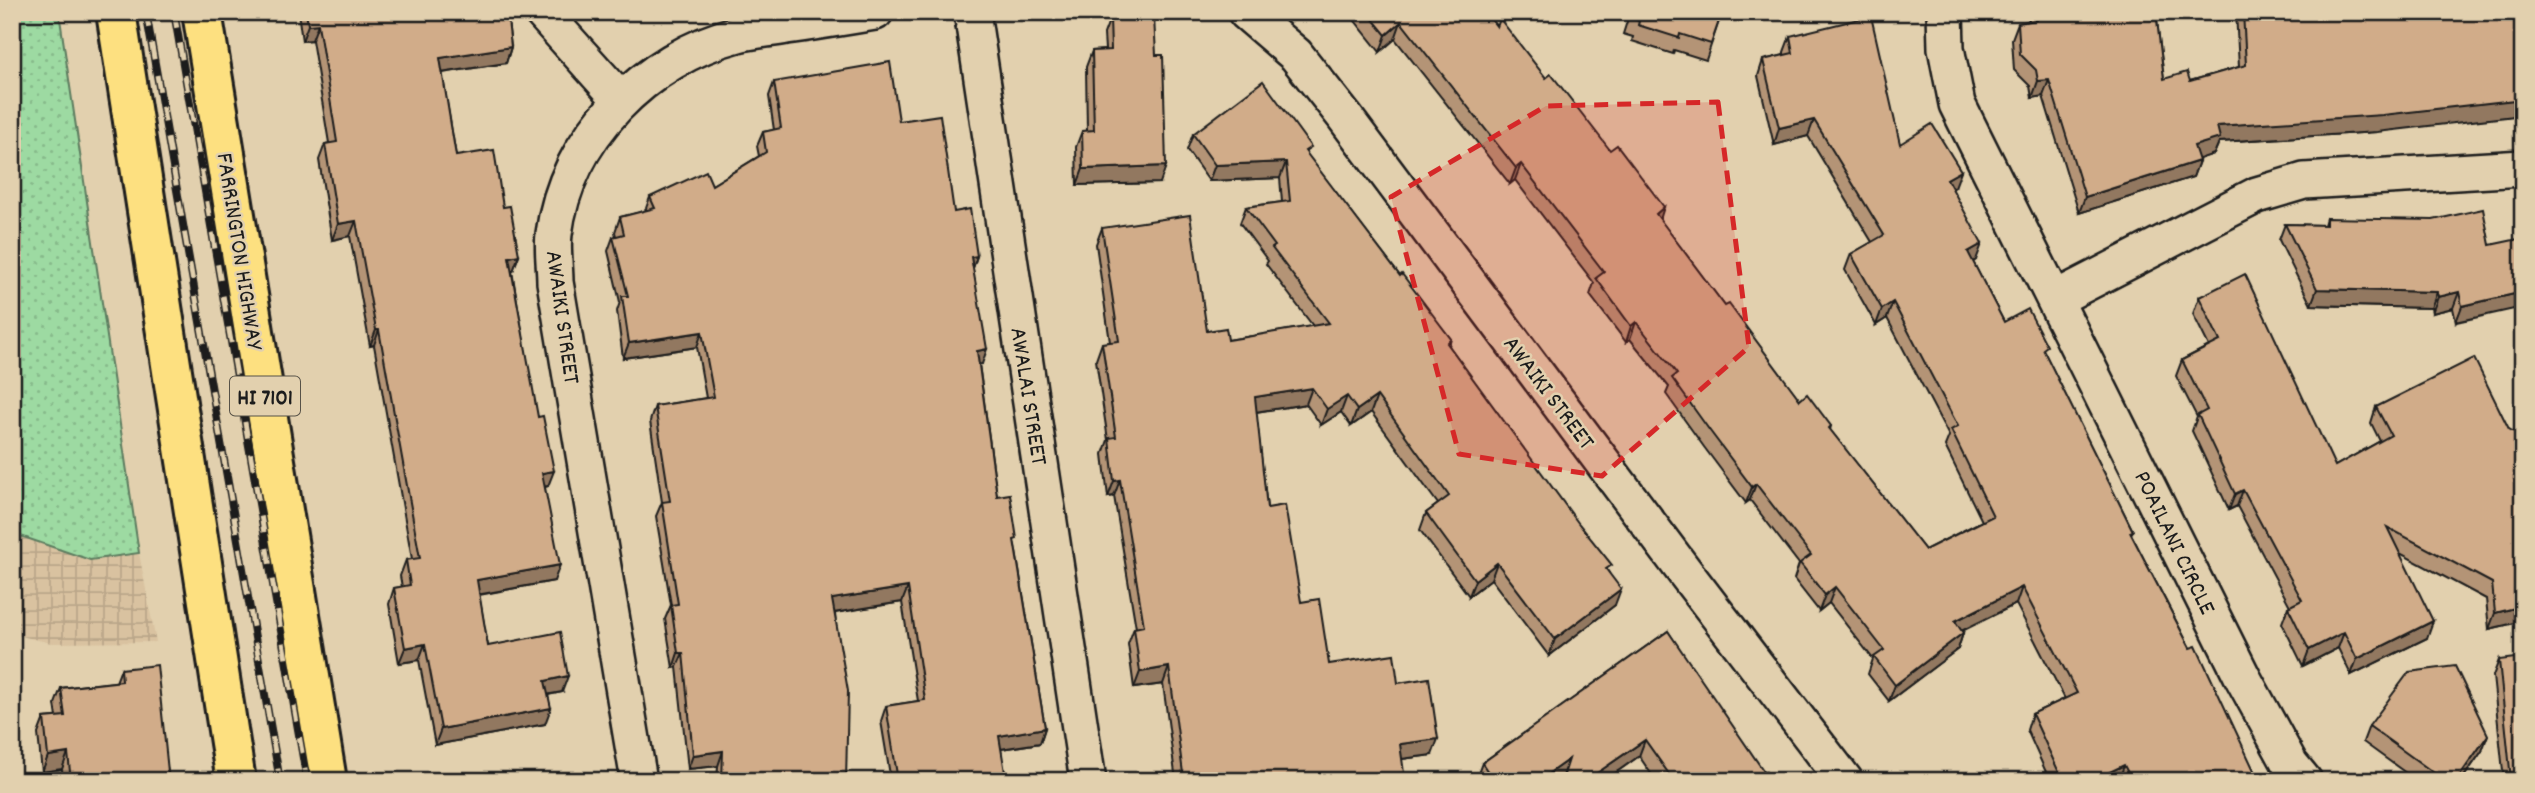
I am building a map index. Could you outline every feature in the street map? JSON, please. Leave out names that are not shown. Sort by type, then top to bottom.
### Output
[{"type":"main road","points":[[116,12],[236,781]]},
{"type":"main road","name":"FARRINGTON HIGHWAY","points":[[202,12],[327,781]]},
{"type":"street","points":[[542,12],[621,100]]},
{"type":"street","name":"AWAIKI STREET","points":[[639,781],[555,282],[554,235],[565,186],[589,140],[621,100],[645,78],[694,49],[739,33],[875,12]]},
{"type":"street","name":"AWALAI STREET","points":[[972,12],[1088,781]]},
{"type":"street","name":"AWAIKI STREET","points":[[1246,12],[1296,55],[1344,116],[1845,781]]},
{"type":"street","name":"POAILANI CIRCLE","points":[[1945,12],[1946,48],[1957,104],[2243,678],[2290,764],[2304,781]]},
{"type":"street","points":[[2054,299],[2258,195],[2304,181],[2523,168]]},
{"type":"highlighted area","points":[[1718,102],[1749,347],[1602,476],[1459,454],[1391,197],[1546,106]]},
{"type":"shaded area","points":[[12,533],[90,560],[139,553],[156,642],[51,643],[12,634]]},
{"type":"green space","points":[[12,12],[59,12],[139,553],[90,560],[12,533]]},
{"type":"building","points":[[306,12],[507,12],[511,47],[440,58],[456,156],[494,150],[503,207],[510,206],[519,255],[509,257],[538,417],[543,416],[554,471],[542,473],[560,565],[477,580],[488,646],[560,632],[568,676],[545,681],[551,708],[441,729],[425,644],[405,648],[394,588],[410,585],[406,560],[420,558],[379,330],[376,330],[356,221],[338,224],[325,144],[337,142],[318,24],[308,25]]},
{"type":"building","points":[[1367,12],[1485,12],[1497,27],[1500,19],[1546,78],[1551,74],[1610,150],[1617,145],[1664,207],[1656,214],[1725,306],[1729,304],[1800,400],[1807,394],[1831,426],[1829,428],[1925,550],[1993,516],[1951,430],[1958,426],[1893,302],[1882,309],[1851,254],[1884,235],[1814,120],[1779,128],[1763,60],[1793,53],[1790,36],[1871,16],[1900,144],[1932,124],[1961,171],[1947,179],[1982,244],[1968,252],[2004,322],[2028,309],[2047,346],[2043,349],[2133,531],[2130,532],[2190,648],[2196,646],[2259,781],[2132,781],[2124,765],[2091,781],[2063,781],[2032,714],[2077,693],[2022,587],[1955,621],[1963,633],[1895,685],[1874,657],[1884,650],[1835,587],[1825,595],[1800,563],[1811,555],[1756,484],[1752,487],[1710,431],[1672,378],[1677,374],[1636,322],[1631,326],[1596,278],[1604,272],[1521,164],[1516,168],[1401,22],[1386,35]]},
{"type":"building","points":[[1631,12],[1722,12],[1711,44],[1680,34],[1679,38],[1638,25],[1639,21],[1629,17]]},
{"type":"building","points":[[2036,12],[2156,12],[2164,79],[2187,72],[2190,81],[2246,65],[2243,12],[2523,12],[2523,99],[2383,115],[2217,126],[2220,138],[2194,146],[2199,161],[2085,197],[2049,80],[2038,81],[2036,70],[2020,54],[2018,23],[2037,20]]},
{"type":"building","points":[[1154,17],[1156,55],[1163,55],[1166,166],[1083,169],[1082,131],[1094,130],[1092,51],[1111,50],[1110,18]]},
{"type":"building","points":[[890,62],[899,121],[940,115],[954,212],[970,209],[977,256],[971,257],[987,349],[977,351],[997,496],[1010,494],[1017,539],[1014,540],[1045,728],[999,736],[1004,781],[898,781],[886,706],[925,700],[908,587],[832,599],[848,691],[846,781],[722,781],[723,751],[693,755],[683,653],[678,653],[671,605],[678,604],[662,502],[670,501],[655,406],[714,397],[702,332],[629,343],[622,296],[628,296],[613,237],[624,234],[620,217],[655,208],[650,197],[706,171],[712,185],[766,152],[763,132],[781,128],[774,82]]},
{"type":"building","points":[[1263,81],[1311,147],[1305,151],[1451,339],[1447,343],[1612,565],[1606,569],[1621,589],[1555,639],[1497,563],[1475,580],[1426,513],[1449,496],[1377,396],[1357,410],[1347,396],[1327,409],[1312,388],[1255,397],[1267,508],[1285,505],[1301,602],[1319,599],[1329,664],[1394,654],[1398,683],[1429,678],[1438,739],[1400,744],[1404,773],[1350,781],[1184,781],[1169,667],[1140,672],[1134,628],[1144,626],[1120,480],[1114,481],[1109,438],[1116,437],[1102,343],[1119,341],[1102,228],[1190,215],[1207,331],[1226,328],[1228,340],[1329,323],[1272,248],[1275,246],[1246,207],[1290,201],[1286,162],[1215,165],[1193,134]]},
{"type":"building","points":[[2483,209],[2490,245],[2523,238],[2523,292],[2462,306],[2459,292],[2438,297],[2437,292],[2317,289],[2285,224],[2326,225],[2326,218],[2433,220]]},
{"type":"building","points":[[2245,274],[2335,466],[2391,435],[2376,407],[2474,358],[2509,429],[2523,437],[2523,606],[2495,613],[2492,583],[2387,527],[2433,621],[2357,659],[2344,632],[2309,650],[2288,607],[2302,600],[2243,490],[2235,494],[2198,415],[2207,410],[2182,360],[2220,341],[2199,297]]},
{"type":"building","points":[[1668,631],[1765,773],[1755,781],[1674,781],[1645,740],[1597,773],[1601,781],[1562,781],[1569,759],[1538,781],[1494,781],[1482,763]]},
{"type":"building","points":[[2523,657],[2523,779],[2511,780],[2499,660]]},
{"type":"building","points":[[157,665],[169,781],[71,781],[68,753],[48,756],[44,718],[65,716],[61,688],[122,681],[121,669]]},
{"type":"building","points":[[2455,666],[2488,735],[2456,781],[2445,781],[2369,726],[2409,672]]},
{"type":"railway","points":[[146,12],[280,781]]},
{"type":"railway","points":[[174,12],[307,781]]}]
